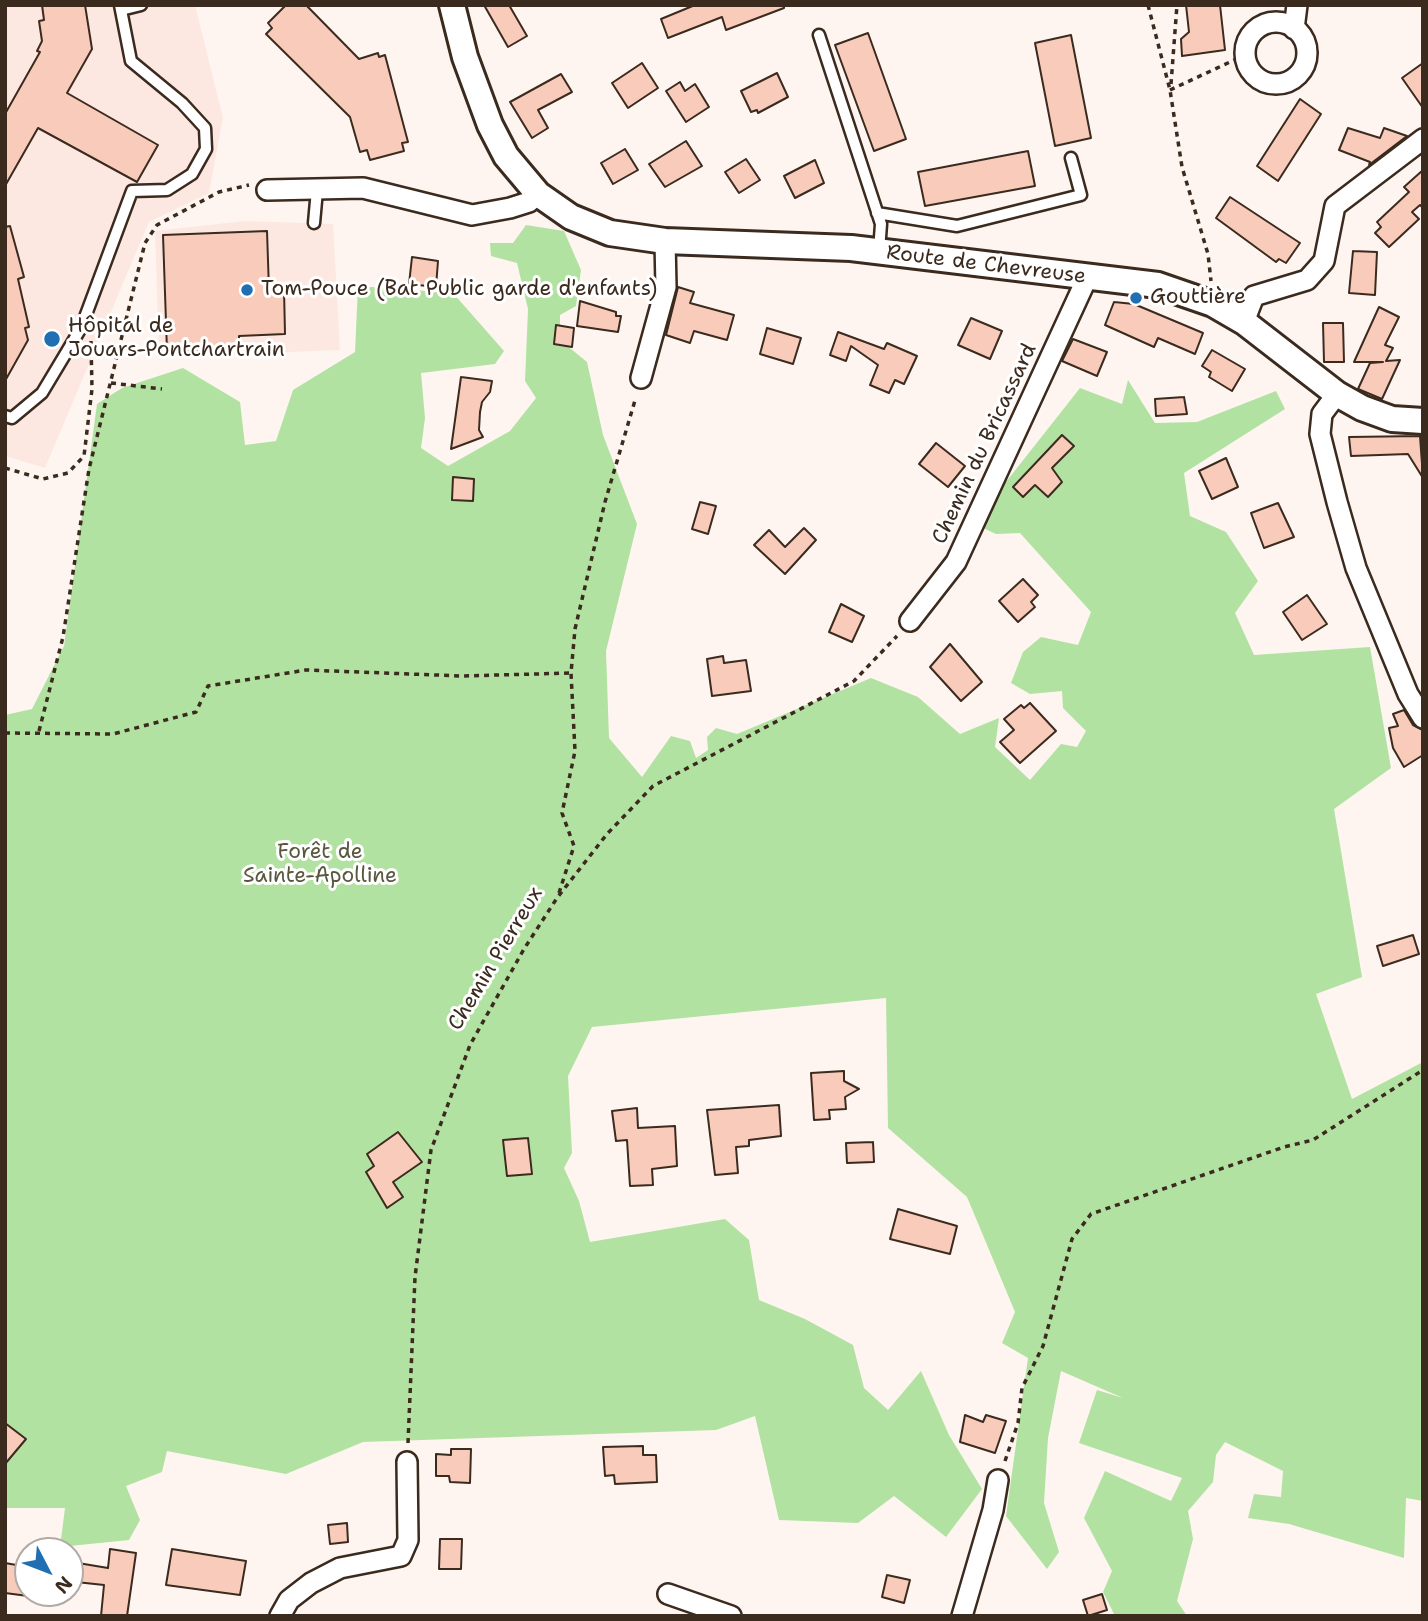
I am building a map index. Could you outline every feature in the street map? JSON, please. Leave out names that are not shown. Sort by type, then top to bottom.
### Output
[{"type":"street","name":"Route de Chevreuse","points":[[452,5],[465,57],[490,125],[506,156],[533,188],[571,217],[610,233],[665,241],[879,251],[1158,285],[1213,304],[1244,322],[1337,394],[1362,408],[1392,419],[1423,421]]},
{"type":"street","points":[[1294,29],[1297,5]]},
{"type":"street","points":[[1276,23],[1294,29],[1301,36],[1307,55],[1304,65],[1291,80],[1281,84],[1261,80],[1253,74],[1245,55],[1250,36],[1257,29],[1276,23]]},
{"type":"street","points":[[1244,322],[1254,296],[1307,281],[1324,261],[1335,206],[1423,139]]},
{"type":"street","points":[[267,190],[363,188],[472,215],[529,202],[533,188]]},
{"type":"street","points":[[641,378],[666,287],[665,241]]},
{"type":"street","name":"Chemin du Bricassard","points":[[910,621],[956,562],[1087,278]]},
{"type":"street","points":[[1337,394],[1322,414],[1320,434],[1356,569],[1408,694],[1423,718]]},
{"type":"street","points":[[1408,694],[1423,680]]},
{"type":"street","points":[[280,1616],[289,1600],[340,1568],[401,1556],[408,1540],[407,1462]]},
{"type":"street","points":[[962,1616],[993,1510],[998,1480]]},
{"type":"street","points":[[668,1594],[731,1616]]},
{"type":"lane","points":[[5,416],[12,418],[42,394],[81,328],[132,191],[167,190],[192,174],[206,149],[205,128],[182,103],[131,61],[121,8],[141,5]]},
{"type":"lane","points":[[820,35],[881,224],[879,251]]},
{"type":"lane","points":[[877,213],[957,226],[1081,195],[1071,158]]},
{"type":"lane","points":[[314,223],[317,190]]},
{"type":"path","points":[[1148,5],[1170,90],[1182,167],[1208,254],[1213,304]]},
{"type":"path","points":[[1170,90],[1177,5]]},
{"type":"path","points":[[1170,90],[1245,55]]},
{"type":"path","points":[[39,731],[63,637],[89,469],[145,243],[157,225],[219,192],[253,184],[267,190]]},
{"type":"path","points":[[5,468],[43,479],[68,473],[84,456],[92,389],[91,340],[81,328]]},
{"type":"path","points":[[557,898],[575,846],[562,813],[575,751],[571,673],[575,629],[605,502],[641,378]]},
{"type":"path","points":[[111,383],[162,389]]},
{"type":"path","name":"Chemin Pierreux","points":[[407,1462],[415,1277],[431,1150],[470,1045],[518,960],[557,898],[607,834],[653,786],[854,681],[910,621]]},
{"type":"path","points":[[5,733],[39,731],[113,734],[195,712],[208,686],[306,670],[462,676],[571,673]]},
{"type":"path","points":[[998,1480],[1018,1423],[1022,1388],[1043,1346],[1072,1239],[1091,1214],[1284,1147],[1313,1140],[1423,1070]]},
{"type":"shaded area","name":"Hôpital de Jouars-Pontchartrain","points":[[5,5],[195,5],[223,118],[209,193],[149,222],[45,468],[5,456]]},
{"type":"shaded area","name":"Tom-Pouce (Bat Public garde d'enfants)","points":[[245,221],[333,224],[340,350],[159,357],[155,231]]},
{"type":"green space","name":"Forêt de Sainte-Apolline","points":[[526,225],[564,231],[581,270],[576,306],[560,315],[560,340],[587,362],[603,435],[637,524],[606,651],[609,738],[642,777],[671,736],[690,741],[696,758],[708,750],[707,737],[716,728],[737,734],[871,678],[918,697],[960,734],[999,718],[995,747],[1030,780],[1061,744],[1077,747],[1086,731],[1063,708],[1062,691],[1030,694],[1011,683],[1023,652],[1041,637],[1078,645],[1091,612],[1020,533],[996,534],[983,528],[1002,487],[1080,388],[1122,404],[1128,380],[1155,423],[1197,422],[1276,391],[1285,409],[1184,473],[1190,516],[1226,532],[1258,581],[1235,613],[1254,655],[1370,647],[1391,768],[1334,809],[1362,977],[1316,994],[1352,1099],[1423,1062],[1423,1501],[1406,1498],[1404,1558],[1289,1524],[1248,1518],[1254,1494],[1281,1497],[1283,1471],[1225,1442],[1216,1455],[1213,1482],[1188,1511],[1193,1539],[1177,1601],[1187,1616],[1115,1616],[1103,1592],[1112,1571],[1084,1518],[1105,1471],[1171,1501],[1182,1478],[1079,1443],[1097,1390],[1123,1398],[1061,1371],[1048,1438],[1044,1503],[1059,1552],[1047,1569],[1006,1516],[1028,1358],[1002,1343],[1015,1312],[967,1197],[888,1128],[886,998],[592,1027],[568,1076],[572,1153],[564,1168],[579,1201],[590,1242],[725,1219],[749,1240],[759,1300],[805,1319],[853,1345],[864,1388],[888,1410],[921,1371],[949,1435],[982,1489],[946,1537],[894,1496],[858,1523],[779,1520],[755,1416],[716,1430],[363,1442],[286,1474],[167,1451],[162,1472],[126,1486],[140,1520],[129,1540],[84,1545],[84,1537],[61,1537],[65,1508],[5,1508],[5,715],[32,709],[64,646],[97,404],[122,388],[183,368],[240,402],[245,445],[276,441],[293,390],[355,352],[358,286],[453,293],[504,351],[495,364],[421,373],[425,418],[421,448],[448,466],[510,431],[536,398],[525,381],[528,309],[517,263],[491,256],[490,243],[513,243]]},
{"type":"building","points":[[42,5],[85,5],[92,49],[67,93],[158,145],[137,182],[38,128],[5,186],[5,114],[40,52],[37,51],[42,41],[39,21],[44,20]]},
{"type":"building","points":[[286,5],[306,5],[359,59],[378,53],[379,57],[385,55],[408,142],[402,143],[404,151],[370,160],[367,150],[360,152],[350,117],[266,34],[272,28],[268,23]]},
{"type":"building","points":[[484,5],[509,5],[527,36],[508,47]]},
{"type":"building","points":[[695,5],[784,5],[784,8],[726,30],[722,17],[668,38],[661,19]]},
{"type":"building","points":[[1186,5],[1220,5],[1225,50],[1182,56],[1181,39],[1189,32]]},
{"type":"building","points":[[868,33],[906,139],[874,151],[835,45]]},
{"type":"building","points":[[1071,35],[1091,138],[1055,146],[1035,43]]},
{"type":"building","points":[[642,63],[658,88],[628,108],[612,83]]},
{"type":"building","points":[[1423,63],[1423,108],[1402,78]]},
{"type":"building","points":[[777,73],[788,97],[758,113],[757,110],[751,112],[741,91]]},
{"type":"building","points":[[561,74],[572,92],[538,110],[548,128],[532,138],[510,102]]},
{"type":"building","points":[[680,82],[685,91],[695,84],[709,107],[686,122],[666,91]]},
{"type":"building","points":[[1300,99],[1321,114],[1278,181],[1257,166]]},
{"type":"building","points":[[1348,128],[1380,138],[1384,128],[1407,136],[1369,165],[1370,162],[1339,150]]},
{"type":"building","points":[[686,141],[702,166],[665,187],[649,164]]},
{"type":"building","points":[[625,149],[638,170],[613,184],[601,163]]},
{"type":"building","points":[[1028,151],[1035,186],[925,206],[918,172]]},
{"type":"building","points":[[746,159],[760,180],[739,193],[725,172]]},
{"type":"building","points":[[815,160],[824,183],[795,198],[784,176]]},
{"type":"building","points":[[1423,170],[1423,208],[1420,205],[1412,212],[1419,219],[1389,247],[1375,233],[1381,227],[1377,222],[1409,192],[1404,187]]},
{"type":"building","points":[[1230,197],[1300,243],[1286,263],[1279,259],[1276,262],[1216,218]]},
{"type":"building","points":[[10,226],[24,277],[18,279],[29,327],[25,328],[28,340],[5,381],[5,227]]},
{"type":"building","points":[[267,231],[269,290],[284,289],[285,334],[239,336],[239,348],[167,351],[163,235]]},
{"type":"building","points":[[1353,251],[1377,252],[1375,295],[1349,293]]},
{"type":"building","points":[[412,257],[438,261],[436,287],[409,284]]},
{"type":"building","points":[[678,287],[694,292],[690,303],[734,315],[727,340],[694,331],[690,343],[666,335]]},
{"type":"building","points":[[580,301],[621,316],[618,332],[577,326]]},
{"type":"building","points":[[1114,302],[1134,304],[1203,333],[1195,354],[1158,338],[1154,347],[1105,325]]},
{"type":"building","points":[[1379,307],[1399,317],[1385,345],[1393,348],[1386,361],[1400,360],[1382,399],[1358,389],[1370,363],[1383,362],[1354,362]]},
{"type":"building","points":[[971,318],[1002,331],[990,359],[958,345]]},
{"type":"building","points":[[1323,323],[1343,323],[1344,362],[1324,362]]},
{"type":"building","points":[[556,325],[574,328],[572,347],[554,344]]},
{"type":"building","points":[[767,328],[801,338],[793,364],[760,354]]},
{"type":"building","points":[[838,332],[884,349],[887,343],[917,356],[904,384],[895,380],[889,393],[870,385],[878,365],[851,346],[846,361],[830,355]]},
{"type":"building","points":[[1073,339],[1107,352],[1097,376],[1062,361]]},
{"type":"building","points":[[1212,350],[1245,369],[1232,391],[1209,377],[1211,372],[1202,366]]},
{"type":"building","points":[[461,377],[492,381],[490,392],[482,402],[480,412],[479,430],[483,437],[451,449]]},
{"type":"building","points":[[1184,397],[1187,414],[1156,416],[1155,399]]},
{"type":"building","points":[[1062,435],[1074,446],[1052,468],[1062,482],[1048,497],[1035,485],[1023,497],[1013,487]]},
{"type":"building","points":[[1420,436],[1423,478],[1408,454],[1351,456],[1349,437]]},
{"type":"building","points":[[936,443],[965,466],[948,487],[919,464]]},
{"type":"building","points":[[1226,458],[1238,487],[1212,499],[1199,471]]},
{"type":"building","points":[[453,477],[474,479],[473,501],[452,500]]},
{"type":"building","points":[[700,502],[716,506],[708,534],[692,529]]},
{"type":"building","points":[[1278,503],[1294,537],[1264,548],[1251,513]]},
{"type":"building","points":[[804,528],[816,540],[785,574],[754,545],[769,530],[785,547]]},
{"type":"building","points":[[1023,579],[1038,595],[1031,602],[1035,607],[1018,622],[999,601]]},
{"type":"building","points":[[1307,595],[1327,624],[1302,640],[1283,612]]},
{"type":"building","points":[[841,604],[864,616],[852,642],[829,632]]},
{"type":"building","points":[[950,644],[982,682],[961,701],[930,667]]},
{"type":"building","points":[[723,656],[724,663],[746,660],[751,691],[712,696],[707,659]]},
{"type":"building","points":[[1030,703],[1056,731],[1020,763],[1000,742],[1014,730],[1004,719],[1021,705],[1024,708]]},
{"type":"building","points":[[1404,710],[1413,725],[1423,730],[1423,755],[1404,767],[1393,748],[1389,728],[1398,726],[1393,714]]},
{"type":"building","points":[[1413,935],[1419,954],[1383,966],[1377,946]]},
{"type":"building","points":[[844,1071],[844,1081],[859,1089],[845,1097],[846,1109],[829,1110],[830,1119],[814,1120],[811,1073]]},
{"type":"building","points":[[779,1105],[781,1136],[749,1140],[749,1146],[736,1147],[738,1173],[715,1175],[707,1110]]},
{"type":"building","points":[[637,1108],[638,1128],[675,1126],[677,1166],[652,1169],[653,1185],[630,1186],[627,1140],[616,1141],[612,1111]]},
{"type":"building","points":[[398,1132],[422,1162],[393,1182],[403,1197],[387,1208],[366,1172],[374,1166],[367,1154]]},
{"type":"building","points":[[528,1138],[532,1174],[507,1176],[503,1140]]},
{"type":"building","points":[[873,1142],[874,1162],[847,1163],[846,1143]]},
{"type":"building","points":[[898,1209],[957,1226],[950,1254],[890,1239]]},
{"type":"building","points":[[965,1415],[983,1422],[986,1415],[1006,1421],[995,1453],[960,1442]]},
{"type":"building","points":[[5,1423],[26,1439],[5,1464]]},
{"type":"building","points":[[643,1446],[643,1455],[656,1455],[657,1482],[615,1484],[614,1475],[605,1476],[603,1447]]},
{"type":"building","points":[[451,1449],[471,1449],[470,1483],[450,1482],[449,1476],[436,1476],[436,1454],[451,1455]]},
{"type":"building","points":[[347,1523],[348,1542],[330,1544],[328,1525]]},
{"type":"building","points":[[440,1539],[462,1539],[461,1569],[439,1569]]},
{"type":"building","points":[[110,1549],[136,1553],[127,1616],[101,1616],[104,1585],[84,1583],[84,1564],[108,1568]]},
{"type":"building","points":[[172,1549],[246,1561],[240,1595],[166,1585]]},
{"type":"building","points":[[5,1563],[14,1565],[14,1594],[5,1593]]},
{"type":"building","points":[[887,1575],[910,1580],[904,1603],[882,1597]]},
{"type":"building","points":[[1102,1594],[1107,1610],[1088,1616],[1083,1600]]},
{"type":"place","name":"Tom-Pouce (Bat Public garde d'enfants)","points":[[247,290]]},
{"type":"place","name":"Gouttière","points":[[1136,298]]},
{"type":"place","name":"Hôpital de Jouars-Pontchartrain","points":[[52,339]]}]
